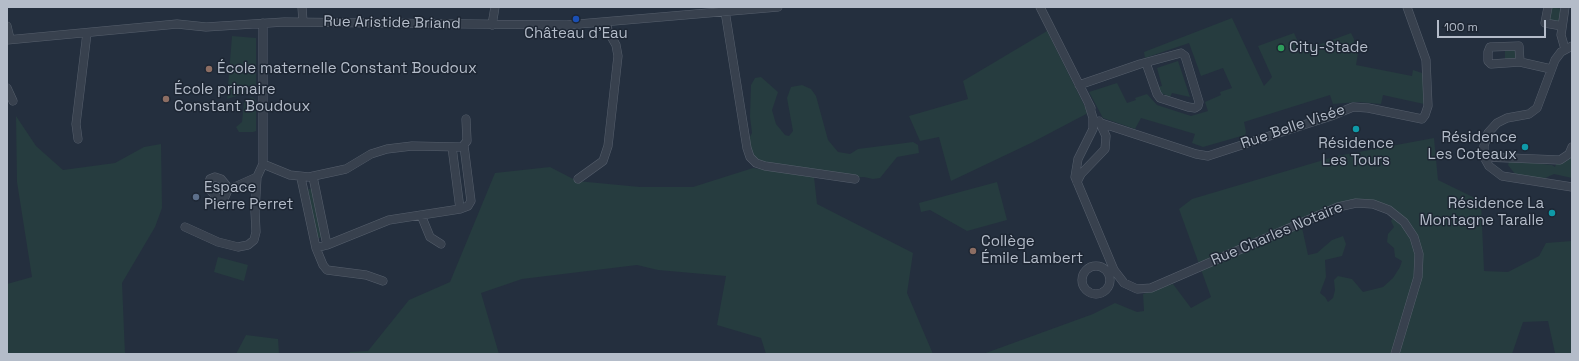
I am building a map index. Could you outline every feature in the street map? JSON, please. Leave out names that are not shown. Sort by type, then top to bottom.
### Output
[{"type":"street","points":[[302,7],[303,22]]},
{"type":"street","points":[[492,25],[495,7]]},
{"type":"street","name":"Rue Aristide Briand","points":[[9,39],[177,24],[206,28],[263,23],[303,22],[568,25],[607,23],[778,7]]},
{"type":"street","name":"Rue Charles Notaire","points":[[1040,7],[1089,105],[1105,132],[1106,144],[1103,152],[1081,174],[1077,182]]},
{"type":"street","name":"Rue Belle Visée","points":[[1101,123],[1196,154],[1208,156],[1353,107],[1368,108],[1422,119],[1428,106],[1426,60],[1407,7]]},
{"type":"street","points":[[1548,7],[1545,23],[1562,26]]},
{"type":"street","points":[[1565,7],[1561,35],[1568,47],[1555,60],[1537,108],[1529,114],[1504,119],[1493,126],[1486,137],[1484,157],[1489,166],[1502,176],[1572,187]]},
{"type":"street","points":[[725,12],[746,148],[753,161],[765,166],[855,179]]},
{"type":"street","points":[[184,227],[223,244],[238,247],[248,244],[254,240],[256,232],[257,177],[263,164],[263,23]]},
{"type":"street","points":[[578,179],[603,162],[608,146],[618,56],[616,45],[608,31],[607,23]]},
{"type":"street","points":[[7,26],[9,39]]},
{"type":"street","points":[[78,139],[76,124],[87,33]]},
{"type":"street","points":[[1079,85],[1146,63],[1179,53],[1183,54],[1200,102],[1198,106],[1188,107],[1160,98],[1157,94],[1146,63]]},
{"type":"street","points":[[1520,62],[1551,69]]},
{"type":"street","points":[[7,88],[13,102]]},
{"type":"street","name":"Rue Charles Notaire","points":[[1089,105],[1093,118],[1093,130],[1078,159],[1075,173],[1112,275],[1133,288],[1151,288],[1338,207],[1363,203],[1378,205],[1395,214],[1404,222],[1414,237],[1419,254],[1418,277],[1395,354]]},
{"type":"street","points":[[316,248],[327,245],[380,223],[460,209],[468,206],[471,201],[464,146],[467,141],[466,119]]},
{"type":"street","points":[[263,164],[301,178],[313,177],[346,168],[372,154],[386,149],[412,146],[464,146]]},
{"type":"street","points":[[452,147],[460,209]]},
{"type":"street","points":[[1484,157],[1560,160],[1569,154],[1572,147]]},
{"type":"street","points":[[1078,159],[1096,160]]},
{"type":"street","points":[[228,190],[257,177]]},
{"type":"street","points":[[313,177],[327,245]]},
{"type":"street","points":[[301,178],[316,248],[322,265],[327,270],[366,275],[383,281]]},
{"type":"street","points":[[421,215],[430,237],[442,244]]},
{"type":"green space","points":[[1550,7],[1562,9],[1560,22],[1548,20]]},
{"type":"green space","points":[[1232,18],[1264,86],[1272,77],[1258,46],[1294,33],[1302,51],[1351,33],[1354,39],[1353,49],[1358,53],[1356,65],[1412,76],[1413,70],[1422,73],[1424,76],[1424,104],[1383,95],[1381,104],[1358,102],[1333,104],[1330,95],[1244,122],[1246,132],[1245,135],[1203,147],[1192,143],[1195,134],[1141,118],[1135,129],[1103,118],[1089,92],[1117,83],[1127,103],[1136,100],[1135,98],[1147,94],[1157,105],[1191,116],[1208,111],[1205,102],[1221,95],[1220,92],[1232,88],[1223,68],[1201,76],[1189,43],[1145,58],[1144,52]]},
{"type":"green space","points":[[1047,31],[1088,113],[1031,143],[951,181],[939,137],[920,141],[909,116],[968,99],[963,81]]},
{"type":"green space","points":[[232,36],[256,38],[256,90],[227,99]]},
{"type":"green space","points":[[1505,49],[1513,49],[1516,52],[1516,59],[1505,61]]},
{"type":"green space","points":[[1178,61],[1190,97],[1172,93],[1170,97],[1161,93],[1157,87],[1162,86],[1157,68]]},
{"type":"green space","points":[[761,77],[778,92],[772,110],[776,124],[785,135],[789,136],[793,131],[787,98],[791,87],[802,85],[811,89],[816,96],[828,140],[838,152],[850,154],[858,149],[913,142],[918,145],[919,153],[897,157],[880,178],[873,179],[864,177],[846,178],[753,161],[749,139],[752,133],[750,117],[751,85],[755,78]]},
{"type":"green space","points":[[252,97],[256,100],[256,131],[239,132],[236,127],[242,122],[244,101]]},
{"type":"green space","points":[[16,116],[36,146],[63,170],[115,163],[144,147],[161,144],[162,208],[155,227],[122,283],[125,354],[7,354],[7,284],[32,277],[17,182]]},
{"type":"green space","points":[[1434,138],[1438,180],[1481,201],[1484,271],[1508,272],[1539,256],[1546,243],[1572,241],[1572,354],[1555,353],[1548,321],[1523,322],[1512,354],[983,354],[1093,314],[1115,303],[1137,312],[1144,311],[1143,294],[1173,284],[1191,308],[1211,297],[1179,209],[1192,199],[1337,156]],"holes":[[[1363,203],[1395,214],[1391,221],[1394,227],[1388,234],[1387,242],[1394,248],[1395,257],[1402,261],[1393,278],[1383,287],[1363,292],[1352,279],[1338,276],[1334,280],[1335,290],[1333,298],[1328,302],[1320,293],[1326,277],[1325,260],[1342,256],[1346,244],[1343,236],[1332,240],[1317,253],[1308,255],[1301,223]]]},
{"type":"green space","points":[[1571,158],[1572,178],[1554,174],[1543,179],[1515,174],[1508,165],[1509,162],[1513,161],[1552,165],[1555,167],[1556,164],[1565,162]]},
{"type":"green space","points":[[550,167],[577,181],[640,187],[693,187],[753,168],[814,177],[817,204],[913,253],[907,293],[933,354],[766,354],[761,338],[717,325],[726,276],[658,270],[637,265],[522,279],[481,293],[499,354],[349,354],[350,352],[368,351],[409,300],[450,282],[495,173]]},
{"type":"green space","points":[[997,182],[1007,220],[967,231],[930,210],[921,212],[919,203]]},
{"type":"green space","points":[[308,189],[312,189],[322,237],[320,238],[317,238]]},
{"type":"green space","points":[[218,257],[248,265],[244,281],[214,272]]},
{"type":"green space","points":[[246,335],[278,339],[279,354],[236,354]]},
{"type":"place","name":"Château d'Eau","points":[[576,19]]},
{"type":"place","name":"City-Stade","points":[[1281,48]]},
{"type":"place","name":"École maternelle Constant Boudoux","points":[[209,69]]},
{"type":"place","name":"École primaire Constant Boudoux","points":[[166,99]]},
{"type":"place","name":"Résidence Les Tours","points":[[1356,129]]},
{"type":"place","name":"Résidence Les Coteaux","points":[[1525,147]]},
{"type":"place","name":"Espace Pierre Perret","points":[[196,197]]},
{"type":"place","name":"Résidence La Montagne Taralle","points":[[1552,213]]},
{"type":"place","name":"Collège Émile Lambert","points":[[973,251]]}]
